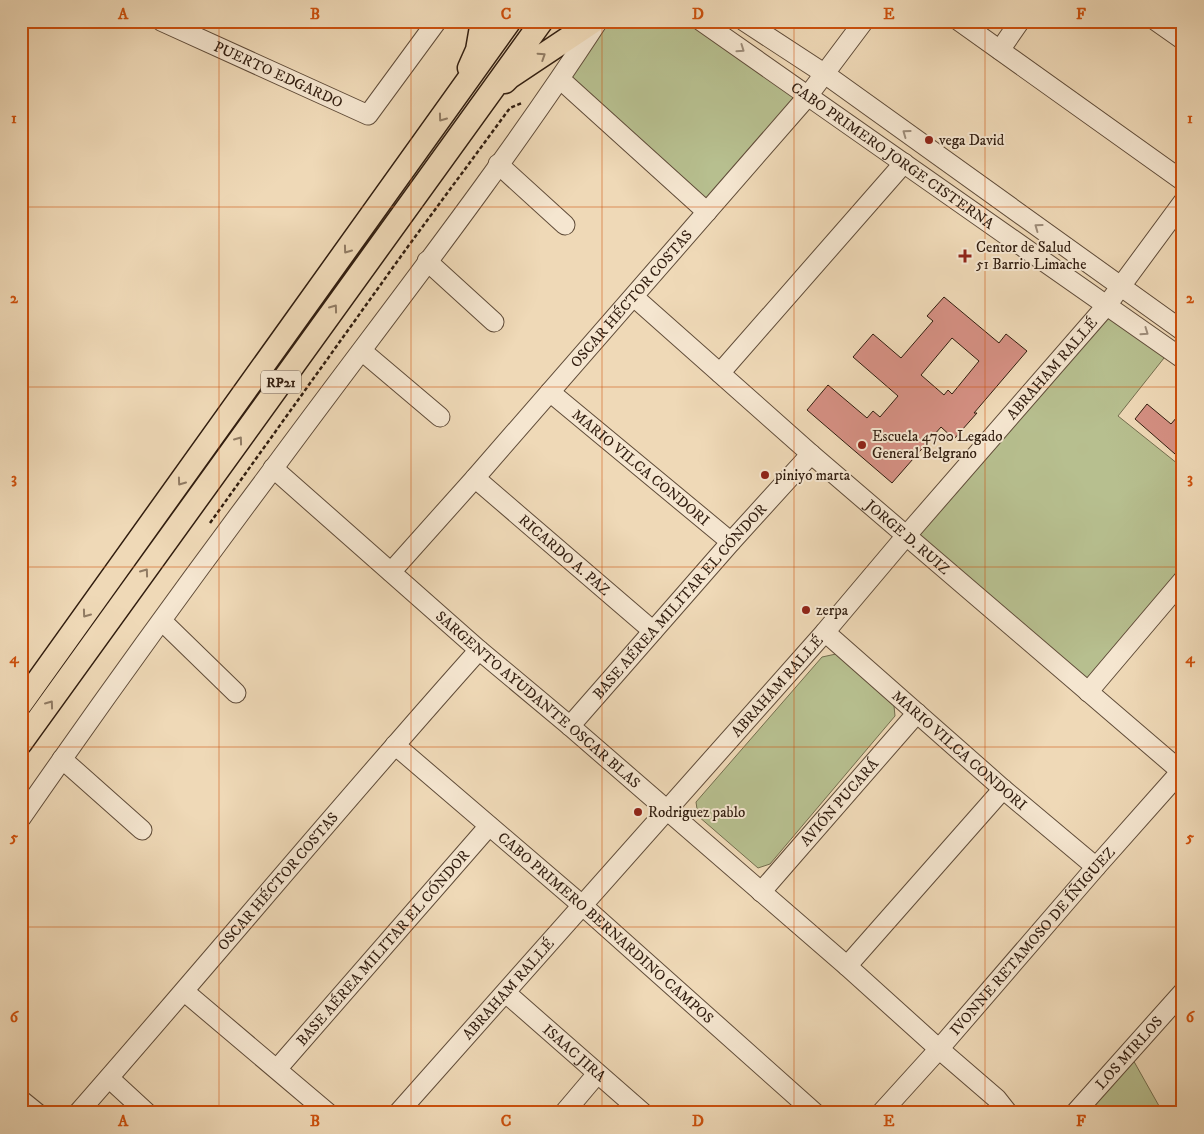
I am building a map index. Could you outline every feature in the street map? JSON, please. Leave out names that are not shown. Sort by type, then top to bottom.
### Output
[{"type":"main road","points":[[458,96],[477,50],[482,21]]},
{"type":"main road","name":"RP21","points":[[21,704],[510,21]]},
{"type":"main road","name":"RP21","points":[[21,743],[542,21]]},
{"type":"main road","points":[[477,109],[510,77],[596,21]]},
{"type":"street","name":"PUERTO EDGARDO","points":[[169,23],[368,115],[437,21]]},
{"type":"street","points":[[21,818],[273,468],[362,351],[560,79],[596,21]]},
{"type":"street","name":"CABO PRIMERO JORGE CISTERNA","points":[[701,21],[1183,359]]},
{"type":"street","name":"CABO PRIMERO JORGE CISTERNA","points":[[744,21],[825,74],[1183,331]]},
{"type":"street","name":"OSCAR HÉCTOR COSTAS","points":[[391,572],[634,297],[808,96],[864,21]]},
{"type":"street","points":[[959,21],[1183,181]]},
{"type":"street","points":[[1000,50],[1020,21]]},
{"type":"street","points":[[1156,21],[1183,40]]},
{"type":"street","points":[[560,79],[708,212]]},
{"type":"street","points":[[720,373],[904,163]]},
{"type":"street","points":[[498,164],[565,226]]},
{"type":"street","name":"ABRAHAM RALLÉ","points":[[398,1113],[825,632],[1107,305],[1183,202]]},
{"type":"street","points":[[427,262],[494,322]]},
{"type":"street","name":"JORGE D. RUIZ","points":[[634,297],[811,454],[1182,771]]},
{"type":"street","points":[[362,351],[440,417]]},
{"type":"street","name":"MARIO VILCA CONDORI","points":[[550,392],[731,542]]},
{"type":"street","name":"BASE AÉREA MILITAR EL CÓNDOR","points":[[570,726],[731,542],[811,454]]},
{"type":"street","name":"SARGENTO AYUDANTE OSCAR BLAS","points":[[273,468],[479,650],[570,726],[847,966],[997,1099],[1008,1113]]},
{"type":"street","name":"RICARDO A. PAZ","points":[[475,478],[653,631]]},
{"type":"street","points":[[1088,692],[1183,580]]},
{"type":"street","points":[[162,621],[236,693]]},
{"type":"street","name":"MARIO VILCA CONDORI","points":[[825,632],[1003,789],[1096,867]]},
{"type":"street","name":"OSCAR HÉCTOR COSTAS","points":[[78,1113],[185,992],[395,745],[479,650]]},
{"type":"street","name":"AVIÓN PUCARÁ","points":[[761,892],[917,713]]},
{"type":"street","name":"CABO PRIMERO BERNARDINO CAMPOS","points":[[395,745],[583,906],[815,1113]]},
{"type":"street","points":[[62,759],[142,830]]},
{"type":"street","name":"IVONNE RETAMOSO DE ÍÑIGUEZ","points":[[881,1113],[1182,771]]},
{"type":"street","points":[[847,966],[1003,789]]},
{"type":"street","name":"BASE AÉREA MILITAR EL CÓNDOR","points":[[277,1068],[489,826]]},
{"type":"street","points":[[185,992],[328,1113]]},
{"type":"street","name":"LOS MIRLOS","points":[[1075,1113],[1183,992]]},
{"type":"street","name":"ISAAC JIRA","points":[[506,993],[643,1113]]},
{"type":"street","points":[[564,1113],[597,1074]]},
{"type":"street","points":[[109,1078],[147,1113]]},
{"type":"street","points":[[21,1100],[37,1113]]},
{"type":"path","points":[[206,528],[510,108],[522,103],[526,96]]},
{"type":"green space","points":[[598,21],[697,21],[807,97],[707,209],[561,79]]},
{"type":"green space","points":[[1107,309],[1168,353],[1118,416],[1183,468],[1183,579],[1088,691],[907,535]]},
{"type":"green space","points":[[836,654],[894,706],[895,716],[770,864],[758,868],[698,816],[696,802],[822,657]]},
{"type":"green space","points":[[1132,1058],[1163,1113],[1086,1113]]},
{"type":"building","points":[[944,297],[999,343],[1006,334],[1027,351],[954,439],[941,427],[892,483],[807,410],[828,385],[867,418],[873,411],[880,417],[898,396],[853,357],[873,334],[901,358],[933,321],[927,316]],"holes":[[[952,338],[979,361],[952,394],[948,390],[944,395],[921,375]]]},
{"type":"building","points":[[1147,404],[1171,424],[1183,410],[1183,461],[1135,419]]},
{"type":"place","name":"vega David","points":[[929,140]]},
{"type":"place","name":"Centor de Salud 51 Barrio Limache","points":[[965,256]]},
{"type":"place","name":"Escuela 4700 Legado General Belgrano","points":[[862,445]]},
{"type":"place","name":"piniyo marta","points":[[765,475]]},
{"type":"place","name":"zerpa","points":[[806,610]]},
{"type":"place","name":"Rodriguez pablo","points":[[638,812]]}]
